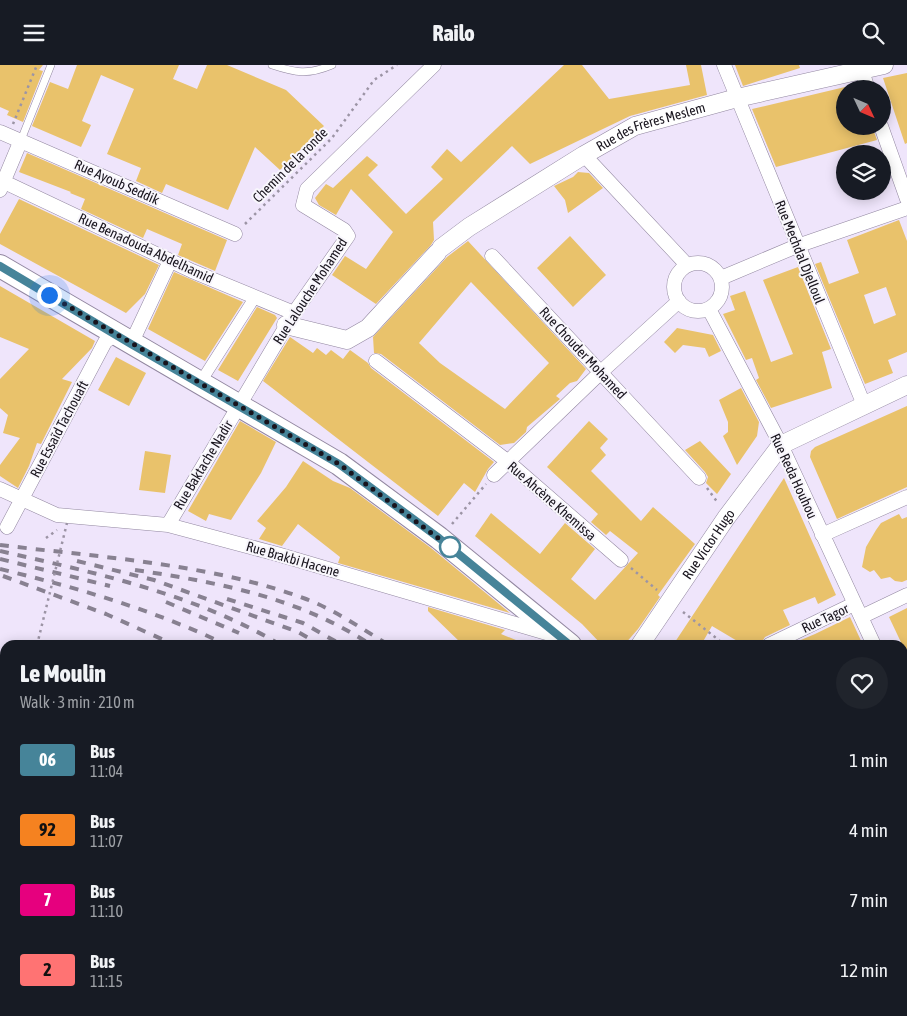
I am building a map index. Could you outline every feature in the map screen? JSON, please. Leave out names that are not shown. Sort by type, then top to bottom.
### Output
[{"type":"main road","points":[[0,266],[339,464],[439,538],[565,640]]},
{"type":"street","name":"Rue Lalouche Mohamed","points":[[239,405],[290,319],[348,236],[344,230],[303,205],[307,189],[434,65]]},
{"type":"street","name":"Rue Mechdal Djelloul","points":[[724,65],[864,405]]},
{"type":"street","name":"Rue des Frères Meslem","points":[[290,319],[347,339],[368,328],[439,250],[469,227],[584,155],[635,126],[860,67],[884,65]]},
{"type":"street","points":[[860,67],[865,80]]},
{"type":"street","points":[[884,135],[907,199]]},
{"type":"street","points":[[1,184],[10,136]]},
{"type":"street","name":"Rue Ayoub Seddik","points":[[10,136],[235,234]]},
{"type":"street","points":[[584,155],[687,265]]},
{"type":"street","name":"Rue Benadouda Abdelhamid","points":[[1,184],[170,261],[255,297],[290,319]]},
{"type":"street","points":[[721,278],[798,245],[907,208]]},
{"type":"street","name":"Rue Chouder Mohamed","points":[[492,256],[698,478]]},
{"type":"street","name":"Rue Essaïd Tachouaft","points":[[7,527],[105,342],[123,339],[170,261]]},
{"type":"street","points":[[703,263],[711,265],[721,278],[722,292],[720,299],[709,309],[692,310],[679,301],[674,285],[676,277],[687,265],[703,263]]},
{"type":"street","points":[[200,383],[255,297]]},
{"type":"street","points":[[494,475],[600,372],[679,301]]},
{"type":"street","name":"Rue Reda Houhou","points":[[709,309],[781,445],[872,640]]},
{"type":"street","name":"Rue Ahcène Khemissa","points":[[376,361],[507,461],[621,560]]},
{"type":"street","points":[[781,445],[907,385]]},
{"type":"street","name":"Rue Baktache Nadir","points":[[168,525],[239,405]]},
{"type":"street","name":"Rue Victor Hugo","points":[[643,640],[726,518],[781,445]]},
{"type":"street","name":"Rue Brakbi Hacene","points":[[0,489],[46,511],[64,516],[168,525],[277,554],[563,640]]},
{"type":"street","points":[[822,535],[907,497]]},
{"type":"street","name":"Rue Tagor","points":[[782,640],[858,611],[907,595]]},
{"type":"lane","points":[[10,136],[50,65]]},
{"type":"lane","points":[[272,65],[296,73],[319,71],[332,65]]},
{"type":"lane","points":[[296,73],[300,65]]},
{"type":"path","points":[[10,136],[37,65]]},
{"type":"path","name":"Chemin de la ronde","points":[[235,234],[332,139],[374,80],[397,65]]},
{"type":"path","points":[[439,538],[494,475]]},
{"type":"path","points":[[698,478],[715,497],[726,518]]},
{"type":"path","points":[[38,640],[67,523]]},
{"type":"path","points":[[621,560],[718,640]]},
{"type":"building","points":[[0,65],[43,65],[39,70],[43,71],[23,122],[7,115],[9,111],[0,107]]},
{"type":"building","points":[[77,65],[179,65],[173,79],[197,89],[207,65],[227,65],[286,90],[324,126],[280,170],[255,147],[228,210],[166,184],[162,193],[136,181],[141,168],[107,154],[134,89],[101,75],[82,121],[91,125],[81,147],[32,126],[50,82],[68,89]]},
{"type":"building","points":[[564,65],[582,65],[609,99],[690,85],[686,65],[701,65],[707,95],[630,116],[530,164],[512,146],[433,222],[434,240],[431,245],[376,304],[332,275],[345,256],[366,269],[393,232],[351,189],[336,215],[319,205],[315,198],[326,184],[333,188],[367,156],[378,165],[368,175],[406,214],[443,179],[431,167],[447,149],[461,162]]},
{"type":"building","points":[[735,65],[799,65],[800,68],[743,86]]},
{"type":"building","points":[[907,73],[907,143],[905,144],[891,102],[891,80],[884,80],[883,78]]},
{"type":"building","points":[[836,89],[836,135],[875,135],[877,140],[858,145],[836,145],[836,151],[776,167],[752,109]]},
{"type":"building","points":[[27,153],[227,240],[215,271],[178,255],[182,244],[147,229],[143,238],[81,209],[85,199],[19,172]]},
{"type":"building","points":[[578,172],[589,173],[603,188],[568,213],[565,200],[554,186],[573,177]]},
{"type":"building","points":[[19,199],[159,265],[145,294],[126,313],[0,244],[0,234]]},
{"type":"building","points":[[899,220],[907,241],[907,352],[888,360],[893,373],[865,384],[815,264],[821,262],[829,284],[859,273],[847,240]],"holes":[[[886,287],[896,315],[874,324],[864,295]]]},
{"type":"building","points":[[570,236],[606,275],[573,307],[537,268]]},
{"type":"building","points":[[468,241],[586,369],[577,381],[570,383],[556,396],[560,399],[527,427],[526,432],[514,443],[500,445],[381,354],[374,353],[373,337],[447,257]],"holes":[[[471,282],[549,363],[505,409],[440,363],[419,343]]]},
{"type":"building","points":[[798,267],[831,349],[822,352],[832,388],[771,408],[756,380],[759,378],[752,358],[746,360],[723,314],[735,310],[730,296],[745,291],[771,362],[793,354],[763,280]]},
{"type":"building","points":[[174,272],[243,302],[205,361],[148,329]]},
{"type":"building","points":[[0,286],[95,341],[92,348],[62,379],[72,382],[41,444],[37,443],[29,466],[18,488],[0,476],[0,465],[20,438],[3,433],[8,415],[0,408],[0,379],[29,349],[0,337]]},
{"type":"building","points":[[257,307],[275,315],[277,318],[238,381],[218,370]]},
{"type":"building","points":[[677,328],[713,335],[721,351],[709,357],[705,348],[683,345],[675,353],[664,342]]},
{"type":"building","points":[[290,337],[313,353],[317,348],[326,355],[331,350],[343,359],[350,350],[494,462],[475,492],[464,483],[438,516],[263,381]]},
{"type":"building","points":[[116,357],[146,373],[129,406],[98,390]]},
{"type":"building","points":[[741,388],[759,422],[757,436],[737,465],[723,436],[728,432],[728,422],[719,400]]},
{"type":"building","points":[[907,406],[907,487],[837,519],[810,457],[811,451],[815,447]]},
{"type":"building","points":[[240,421],[276,442],[261,473],[231,520],[209,514],[206,521],[188,511]]},
{"type":"building","points":[[589,421],[608,439],[600,448],[606,455],[591,471],[641,521],[653,507],[695,544],[658,595],[660,597],[638,629],[628,640],[597,640],[582,624],[475,536],[491,513],[540,554],[565,523],[595,549],[571,579],[595,600],[638,553],[610,531],[606,535],[591,522],[598,514],[547,467]]},
{"type":"building","points":[[700,441],[731,474],[717,494],[706,483],[708,477],[705,472],[685,450]]},
{"type":"building","points":[[145,451],[171,455],[165,493],[139,490]]},
{"type":"building","points":[[303,461],[333,481],[350,488],[431,548],[510,613],[338,563],[340,557],[298,524],[282,546],[259,539],[266,528],[257,521],[286,487]]},
{"type":"building","points":[[784,478],[836,595],[818,604],[815,597],[783,610],[790,625],[765,637],[763,640],[736,640],[712,626],[704,640],[676,640]]},
{"type":"building","points":[[899,514],[902,519],[907,517],[907,580],[902,582],[895,581],[890,577],[881,579],[874,570],[870,572],[862,567],[866,547],[876,530],[881,523]]},
{"type":"building","points":[[428,607],[505,630],[501,634],[516,640],[458,640],[428,611]]},
{"type":"building","points":[[907,608],[907,640],[900,640],[889,617]]},
{"type":"building","points":[[850,617],[861,640],[801,640]]},
{"type":"railway","points":[[0,545],[155,563],[233,577],[317,603],[381,640]]},
{"type":"railway","points":[[0,551],[144,587],[214,612],[272,640]]},
{"type":"railway","points":[[0,559],[110,586]]},
{"type":"railway","points":[[77,561],[154,580],[298,632],[312,640]]},
{"type":"railway","points":[[0,569],[115,601],[172,621],[216,640]]},
{"type":"railway","points":[[135,570],[197,580],[258,594],[316,615],[363,640]]},
{"type":"railway","points":[[3,576],[106,614],[164,640]]},
{"type":"railway","points":[[227,599],[303,623],[333,640]]},
{"type":"railway","points":[[166,602],[239,633]]},
{"type":"bus line","name":"06","points":[[0,266],[339,464],[439,538],[529,609],[564,640]]},
{"type":"route","points":[[49,295],[339,464],[450,547]]}]
